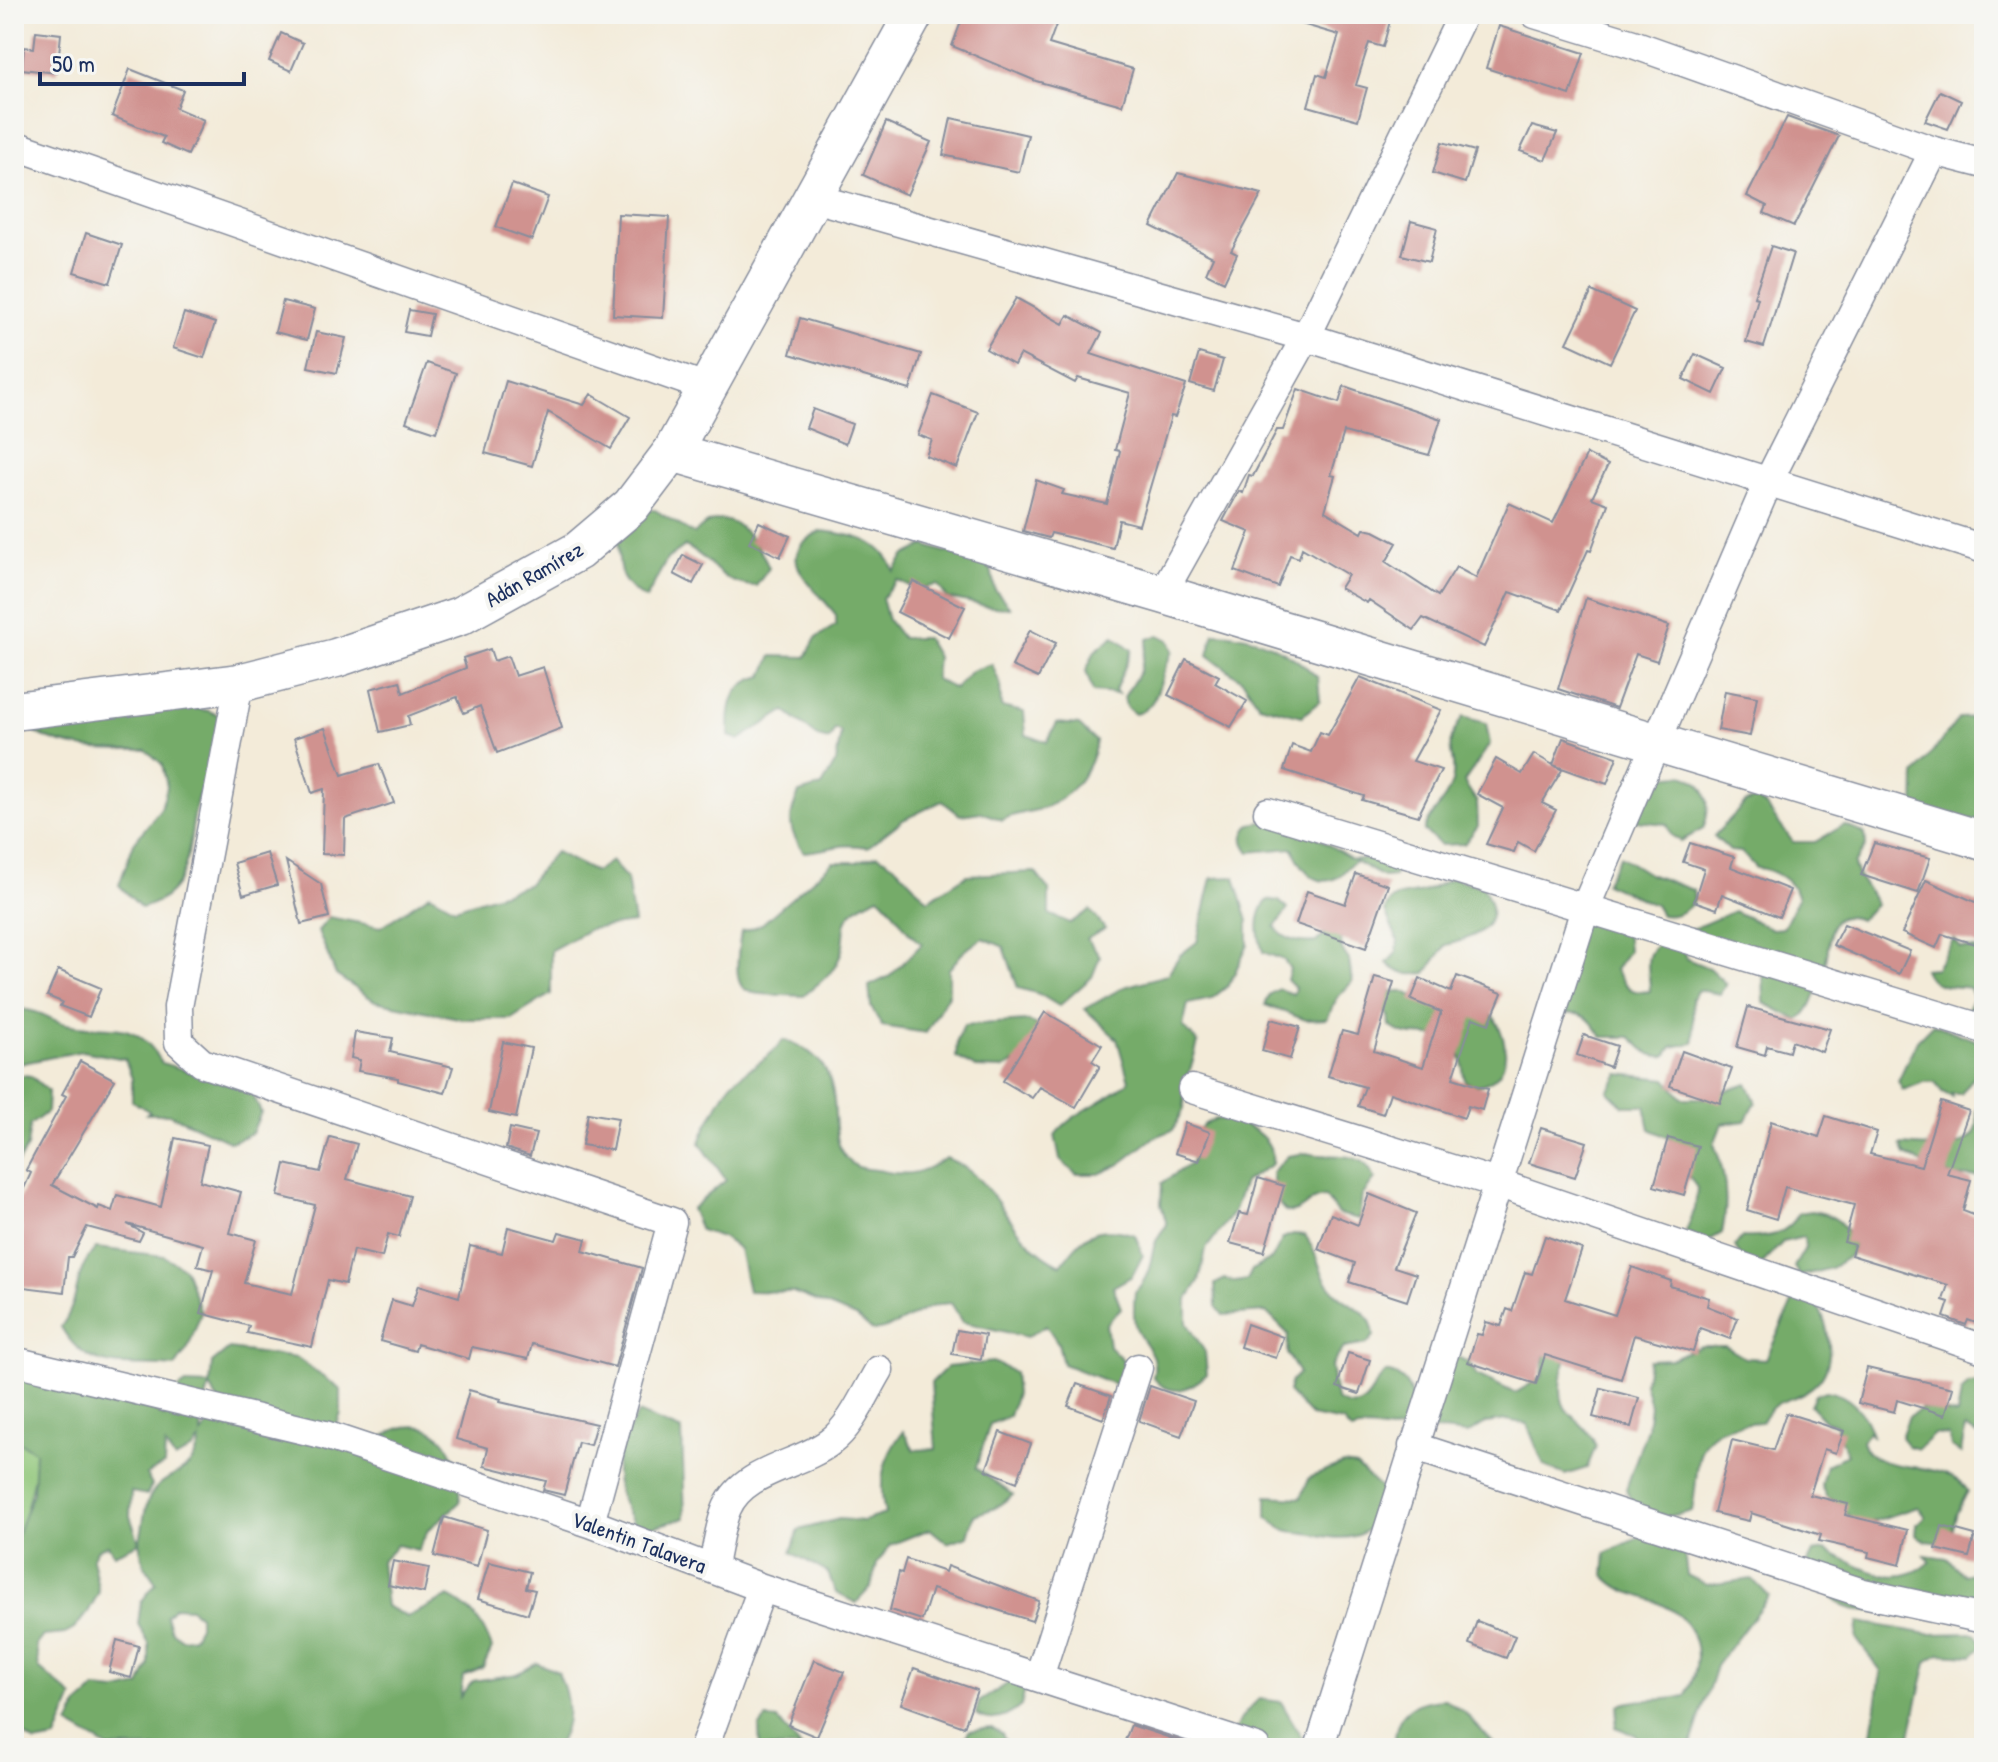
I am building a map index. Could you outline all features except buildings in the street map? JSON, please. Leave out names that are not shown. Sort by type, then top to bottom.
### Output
[{"type":"street","name":"Adán Ramírez","points":[[14,711],[239,683],[336,658],[460,616],[578,551],[631,506],[672,452],[914,14]]},
{"type":"street","points":[[1162,594],[1306,337],[1463,14]]},
{"type":"street","points":[[1535,14],[1633,44],[1934,151],[1984,164]]},
{"type":"street","points":[[14,145],[708,388]]},
{"type":"street","points":[[1319,1748],[1586,906],[1769,480],[1934,151]]},
{"type":"street","points":[[814,198],[1306,337],[1984,549]]},
{"type":"street","points":[[672,452],[1162,594],[1655,745],[1984,841]]},
{"type":"street","points":[[239,683],[188,947],[178,1007],[179,1042],[202,1063],[672,1222],[590,1523]]},
{"type":"street","points":[[1268,812],[1984,1029]]},
{"type":"street","points":[[1192,1089],[1500,1184],[1984,1349]]},
{"type":"street","name":"Valentin Talavera","points":[[14,1361],[325,1435],[590,1523],[762,1588],[1256,1748]]},
{"type":"street","points":[[1039,1677],[1138,1368]]},
{"type":"street","points":[[712,1569],[727,1508],[736,1495],[751,1481],[832,1442],[879,1370]]},
{"type":"street","points":[[1413,1446],[1863,1593],[1984,1619]]},
{"type":"street","points":[[704,1748],[762,1588]]},
{"type":"green space","points":[[633,510],[655,510],[694,534],[706,524],[718,520],[729,521],[757,545],[769,568],[756,586],[743,584],[724,576],[685,546],[667,559],[646,599],[627,584],[620,568],[616,525]]},
{"type":"green space","points":[[821,531],[865,540],[882,552],[894,571],[905,555],[925,545],[991,568],[995,590],[1010,607],[948,599],[938,585],[916,589],[897,580],[882,598],[888,620],[902,638],[926,638],[937,657],[935,679],[955,689],[971,671],[992,664],[1000,684],[1001,707],[1024,712],[1026,735],[1047,742],[1057,723],[1079,725],[1096,741],[1085,772],[1072,789],[1044,808],[1002,820],[981,812],[960,815],[942,801],[903,820],[868,847],[843,846],[804,852],[792,830],[793,809],[799,793],[822,786],[836,762],[841,732],[835,729],[829,740],[818,737],[785,711],[739,740],[729,736],[729,725],[731,706],[738,690],[763,676],[772,656],[806,657],[816,638],[836,625],[836,615],[800,571],[797,561],[798,550]]},
{"type":"green space","points":[[1214,633],[1243,636],[1283,651],[1318,678],[1320,701],[1302,716],[1259,705],[1243,681],[1208,655]]},
{"type":"green space","points":[[1159,635],[1169,640],[1173,651],[1155,697],[1144,711],[1135,714],[1126,707],[1124,697],[1140,671],[1148,639]]},
{"type":"green space","points":[[1114,636],[1132,650],[1115,690],[1118,694],[1093,692],[1086,671],[1095,651]]},
{"type":"green space","points":[[162,702],[209,711],[230,720],[216,765],[198,798],[180,880],[171,892],[141,908],[119,885],[134,843],[161,808],[167,787],[162,764],[146,750],[76,746],[36,733],[53,717]]},
{"type":"green space","points":[[1463,717],[1486,723],[1490,744],[1464,782],[1477,802],[1478,826],[1464,844],[1441,845],[1424,831],[1450,789],[1453,772],[1450,745]]},
{"type":"green space","points":[[1984,717],[1984,840],[1914,816],[1915,775],[1959,718]]},
{"type":"green space","points":[[1682,775],[1691,778],[1703,789],[1707,812],[1703,829],[1681,841],[1671,835],[1667,824],[1635,821],[1658,777]]},
{"type":"green space","points":[[1756,799],[1766,806],[1793,842],[1815,842],[1844,825],[1865,834],[1866,846],[1854,864],[1875,904],[1860,920],[1839,918],[1834,923],[1815,995],[1808,1010],[1798,1020],[1764,1003],[1763,969],[1692,929],[1734,911],[1772,929],[1783,928],[1798,898],[1792,886],[1782,877],[1756,868],[1741,852],[1730,851],[1714,836],[1745,803]]},
{"type":"green space","points":[[1274,820],[1313,835],[1352,859],[1388,859],[1398,865],[1394,876],[1383,877],[1355,861],[1336,878],[1321,880],[1309,874],[1293,848],[1250,852],[1244,834],[1251,824]]},
{"type":"green space","points":[[555,852],[595,872],[611,861],[627,879],[634,923],[590,929],[551,950],[551,994],[511,1019],[463,1019],[375,1001],[336,975],[318,931],[329,917],[381,927],[430,894],[455,908],[527,885]]},
{"type":"green space","points":[[878,855],[897,867],[928,900],[967,875],[1035,872],[1049,890],[1049,914],[1070,923],[1090,910],[1105,929],[1087,939],[1100,957],[1092,977],[1059,1006],[1039,994],[1018,988],[1004,947],[983,938],[964,951],[949,969],[949,993],[926,1033],[882,1026],[871,1007],[869,986],[890,976],[922,944],[879,896],[853,911],[845,926],[836,965],[804,996],[745,990],[737,972],[741,932],[762,924],[833,862],[856,862]]},
{"type":"green space","points":[[1620,856],[1649,874],[1693,890],[1694,901],[1680,913],[1661,915],[1655,905],[1605,883]]},
{"type":"green space","points":[[1235,877],[1248,921],[1248,944],[1229,985],[1211,999],[1188,1004],[1183,1026],[1198,1043],[1185,1087],[1184,1109],[1173,1130],[1153,1138],[1119,1165],[1099,1174],[1076,1174],[1060,1160],[1055,1135],[1072,1119],[1129,1081],[1117,1039],[1085,1009],[1124,987],[1167,975],[1180,955],[1197,942],[1212,878]]},
{"type":"green space","points":[[1453,878],[1483,887],[1489,900],[1490,920],[1478,933],[1446,945],[1426,973],[1409,974],[1396,970],[1387,963],[1397,952],[1398,941],[1385,911],[1391,900],[1426,891]]},
{"type":"green space","points":[[1268,900],[1279,901],[1288,909],[1275,927],[1293,940],[1316,942],[1329,929],[1340,928],[1342,950],[1349,960],[1352,982],[1337,998],[1327,1019],[1306,1020],[1265,1005],[1270,994],[1279,989],[1293,994],[1295,988],[1287,980],[1290,969],[1284,960],[1263,952],[1258,924]]},
{"type":"green space","points":[[1582,920],[1626,929],[1628,951],[1615,970],[1633,990],[1650,991],[1649,958],[1661,942],[1682,949],[1687,959],[1709,968],[1726,984],[1720,994],[1698,990],[1692,998],[1694,1043],[1672,1047],[1666,1056],[1654,1055],[1630,1037],[1602,1037],[1584,1016],[1558,1013]]},
{"type":"green space","points":[[1954,939],[1961,948],[1984,950],[1984,1034],[1967,1009],[1973,999],[1970,988],[1937,983],[1927,976],[1924,969],[1936,968]]},
{"type":"green space","points":[[1402,991],[1423,1000],[1488,1009],[1504,1043],[1503,1066],[1498,1075],[1475,1086],[1465,1081],[1460,1053],[1451,1043],[1435,1037],[1407,1034],[1390,1026],[1389,1016],[1382,1008],[1377,992]]},
{"type":"green space","points":[[20,1009],[34,1011],[66,1024],[131,1032],[152,1048],[162,1063],[251,1091],[261,1112],[252,1133],[231,1142],[169,1114],[147,1114],[150,1112],[132,1101],[132,1079],[125,1059],[82,1051],[14,1065],[14,1012]]},
{"type":"green space","points":[[1027,1021],[1038,1025],[1022,1058],[1003,1069],[976,1068],[956,1057],[957,1041],[964,1025]]},
{"type":"green space","points":[[1933,1024],[1975,1040],[1984,1047],[1984,1063],[1961,1094],[1951,1094],[1952,1097],[1942,1092],[1935,1082],[1924,1082],[1903,1090],[1898,1081],[1917,1040]]},
{"type":"green space","points":[[783,1040],[809,1052],[824,1067],[831,1085],[838,1141],[844,1156],[858,1167],[908,1173],[930,1167],[946,1158],[964,1167],[979,1180],[1027,1240],[1061,1265],[1077,1245],[1092,1234],[1111,1230],[1135,1235],[1143,1255],[1132,1276],[1113,1287],[1121,1308],[1106,1324],[1109,1346],[1126,1363],[1117,1385],[1063,1364],[1058,1343],[1046,1325],[1027,1337],[963,1322],[951,1303],[929,1308],[894,1325],[873,1331],[856,1317],[793,1292],[748,1291],[739,1249],[722,1237],[700,1230],[691,1209],[726,1180],[700,1143],[730,1085],[772,1053]]},
{"type":"green space","points":[[14,1074],[31,1076],[48,1091],[47,1112],[30,1125],[27,1147],[14,1169]]},
{"type":"green space","points":[[1619,1074],[1666,1079],[1682,1098],[1705,1098],[1747,1083],[1756,1102],[1745,1121],[1722,1124],[1714,1144],[1725,1188],[1722,1233],[1704,1243],[1686,1231],[1695,1209],[1697,1188],[1684,1169],[1687,1147],[1650,1129],[1645,1106],[1623,1106],[1608,1091]]},
{"type":"green space","points":[[1984,1103],[1984,1176],[1954,1177],[1905,1155],[1901,1145],[1939,1147],[1964,1142],[1973,1136],[1977,1125],[1976,1111]]},
{"type":"green space","points":[[1216,1119],[1235,1122],[1262,1137],[1272,1154],[1272,1164],[1244,1182],[1233,1213],[1206,1249],[1199,1281],[1187,1300],[1187,1323],[1205,1352],[1207,1374],[1187,1388],[1173,1390],[1159,1384],[1153,1377],[1154,1361],[1135,1324],[1135,1292],[1147,1274],[1155,1243],[1167,1225],[1161,1204],[1162,1183],[1191,1163],[1199,1130]]},
{"type":"green space","points":[[1306,1153],[1354,1158],[1369,1169],[1375,1179],[1362,1196],[1359,1219],[1338,1214],[1325,1197],[1296,1211],[1284,1210],[1275,1191],[1272,1172],[1288,1156]]},
{"type":"green space","points":[[1811,1211],[1833,1217],[1842,1225],[1854,1245],[1851,1255],[1831,1268],[1800,1276],[1794,1267],[1805,1248],[1804,1237],[1783,1242],[1759,1267],[1740,1256],[1735,1246],[1742,1237],[1775,1234],[1789,1227],[1799,1213]]},
{"type":"green space","points":[[1293,1234],[1305,1235],[1329,1285],[1365,1314],[1372,1327],[1374,1336],[1367,1344],[1344,1348],[1331,1366],[1336,1400],[1347,1405],[1361,1404],[1386,1372],[1395,1375],[1403,1380],[1411,1394],[1411,1412],[1404,1429],[1366,1428],[1351,1431],[1343,1422],[1311,1416],[1288,1392],[1291,1381],[1299,1373],[1287,1354],[1288,1334],[1266,1312],[1223,1315],[1216,1306],[1215,1284],[1225,1279],[1236,1282],[1247,1280],[1252,1270],[1272,1259],[1283,1238]]},
{"type":"green space","points":[[96,1248],[164,1256],[185,1269],[201,1313],[188,1348],[175,1367],[110,1364],[96,1360],[72,1343],[61,1327],[68,1316],[83,1267]]},
{"type":"green space","points":[[1794,1299],[1816,1302],[1825,1324],[1829,1359],[1820,1380],[1803,1393],[1778,1403],[1761,1422],[1737,1425],[1709,1437],[1702,1447],[1699,1460],[1692,1511],[1673,1515],[1653,1514],[1637,1505],[1626,1489],[1647,1428],[1650,1405],[1644,1383],[1649,1360],[1671,1359],[1701,1346],[1725,1346],[1745,1358],[1766,1359]]},
{"type":"green space","points":[[1569,1340],[1562,1397],[1564,1406],[1588,1432],[1596,1446],[1587,1468],[1565,1475],[1544,1466],[1527,1424],[1507,1420],[1486,1423],[1467,1434],[1424,1429],[1447,1352],[1468,1362],[1477,1375],[1515,1393],[1542,1377],[1547,1343]]},
{"type":"green space","points":[[229,1349],[297,1358],[341,1390],[341,1413],[334,1433],[378,1439],[398,1429],[417,1427],[430,1430],[440,1437],[455,1459],[460,1502],[428,1530],[418,1550],[397,1545],[381,1561],[386,1606],[407,1617],[449,1597],[476,1618],[492,1648],[483,1668],[463,1676],[460,1697],[473,1681],[517,1674],[537,1663],[558,1672],[568,1710],[565,1729],[556,1748],[109,1748],[69,1725],[78,1705],[96,1689],[117,1691],[140,1686],[149,1666],[149,1644],[138,1624],[141,1602],[156,1583],[144,1565],[139,1543],[114,1554],[108,1545],[98,1549],[92,1558],[99,1592],[88,1612],[74,1629],[65,1634],[43,1636],[36,1645],[39,1668],[73,1697],[56,1739],[35,1743],[14,1727],[14,1543],[33,1492],[35,1451],[14,1439],[14,1381],[33,1375],[125,1390],[164,1417],[167,1397],[186,1384],[210,1385],[212,1363]],"holes":[[[210,1386],[220,1405],[276,1427],[256,1434],[213,1417],[201,1435],[202,1412]],[[200,1439],[191,1462],[155,1489],[149,1499],[139,1542],[130,1516],[131,1492],[147,1495],[152,1485],[146,1475],[164,1465],[165,1446],[175,1459],[193,1449]],[[174,1607],[190,1608],[199,1615],[199,1626],[193,1637],[182,1639],[171,1631],[166,1616]]]},
{"type":"green space","points":[[993,1362],[1014,1372],[1016,1394],[1009,1416],[990,1424],[976,1468],[1013,1495],[995,1508],[974,1515],[968,1536],[947,1543],[930,1529],[890,1545],[877,1564],[871,1587],[856,1603],[836,1593],[828,1573],[791,1552],[799,1530],[839,1519],[863,1521],[885,1514],[882,1480],[886,1461],[903,1431],[914,1450],[936,1449],[931,1383],[947,1367]]},
{"type":"green space","points":[[1984,1383],[1984,1439],[1965,1428],[1961,1453],[1951,1447],[1949,1436],[1934,1434],[1918,1449],[1908,1446],[1901,1437],[1909,1416],[1923,1408],[1957,1415],[1961,1393],[1968,1384]]},
{"type":"green space","points":[[1825,1391],[1849,1400],[1866,1419],[1872,1435],[1868,1431],[1862,1441],[1869,1453],[1894,1464],[1944,1473],[1958,1480],[1968,1491],[1957,1512],[1949,1544],[1926,1541],[1916,1535],[1917,1524],[1925,1516],[1918,1507],[1863,1525],[1853,1521],[1839,1504],[1826,1496],[1821,1486],[1826,1465],[1847,1455],[1835,1424],[1825,1421],[1810,1405],[1815,1395]]},
{"type":"green space","points":[[14,1412],[47,1422],[14,1561]]},
{"type":"green space","points":[[638,1413],[682,1431],[685,1518],[638,1531],[621,1498],[616,1472],[622,1446]]},
{"type":"green space","points":[[1343,1464],[1356,1466],[1381,1489],[1378,1515],[1365,1531],[1345,1538],[1292,1532],[1267,1517],[1267,1496],[1301,1498],[1309,1478]]},
{"type":"green space","points":[[1646,1534],[1668,1537],[1684,1552],[1687,1575],[1707,1585],[1752,1579],[1769,1596],[1716,1666],[1690,1748],[1643,1748],[1636,1735],[1615,1727],[1619,1705],[1685,1696],[1696,1669],[1695,1643],[1683,1620],[1659,1603],[1617,1586],[1604,1575],[1606,1553]]},
{"type":"green space","points":[[1825,1550],[1864,1569],[1891,1576],[1917,1571],[1930,1562],[1925,1555],[1947,1558],[1964,1575],[1976,1572],[1984,1556],[1984,1621],[1846,1607],[1828,1593],[1808,1562],[1813,1552]]},
{"type":"green space","points":[[1859,1622],[1928,1634],[1975,1633],[1983,1645],[1972,1656],[1940,1654],[1927,1662],[1907,1748],[1870,1748],[1881,1672],[1856,1638]]},
{"type":"green space","points":[[1012,1681],[1026,1685],[1021,1706],[998,1719],[987,1719],[976,1714],[979,1702]]},
{"type":"green space","points":[[1259,1699],[1281,1702],[1308,1748],[1232,1748],[1240,1720]]},
{"type":"green space","points":[[1445,1699],[1465,1713],[1498,1748],[1395,1748],[1397,1726],[1407,1711],[1423,1702]]},
{"type":"green space","points":[[766,1719],[778,1720],[801,1748],[760,1748],[759,1728]]},
{"type":"green space","points":[[991,1728],[1002,1734],[1008,1748],[960,1748],[969,1731]]}]
